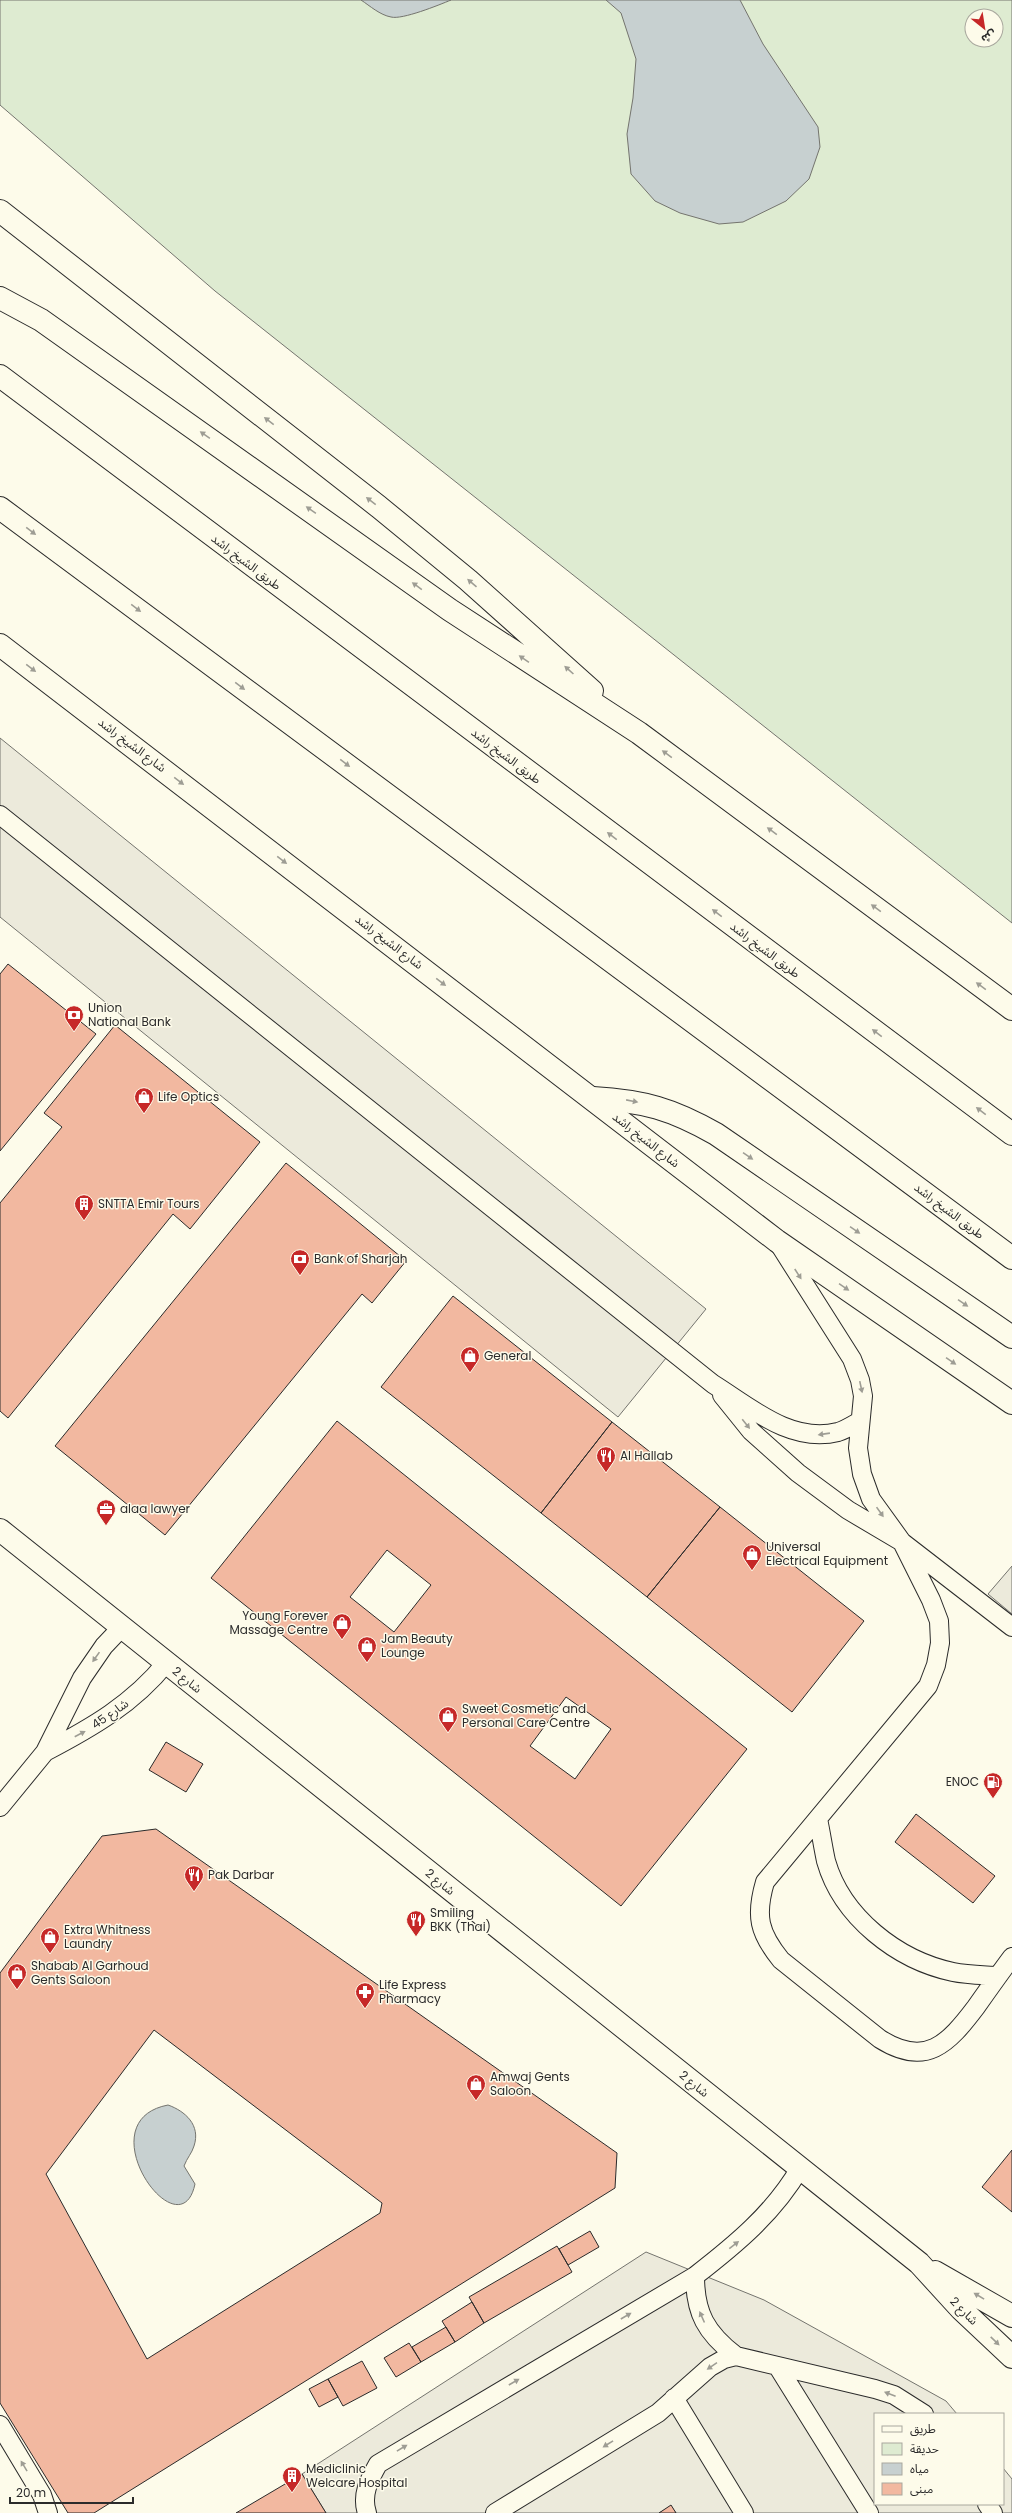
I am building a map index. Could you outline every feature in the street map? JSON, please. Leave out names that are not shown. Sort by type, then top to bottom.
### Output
[{"type":"main road","points":[[0,211],[468,580],[639,733]]},
{"type":"main road","points":[[0,298],[41,320],[450,610],[639,733],[1012,1009]]},
{"type":"main road","name":"طريق الشيخ راشد","points":[[0,376],[1012,1134]]},
{"type":"main road","name":"طريق الشيخ راشد","points":[[0,508],[1012,1258]]},
{"type":"main road","name":"شارع الشيخ راشد","points":[[0,645],[593,1098],[777,1242],[1012,1402]]},
{"type":"main road","points":[[593,1098],[626,1100],[657,1106],[688,1118],[716,1134],[1012,1337]]},
{"type":"main road","name":"شارع 2","points":[[0,1530],[919,2263],[1012,2316]]},
{"type":"main road","name":"شارع 2","points":[[919,2263],[961,2309],[1012,2357]]},
{"type":"lane","points":[[0,815],[713,1384],[792,1431],[816,1435],[839,1432],[860,1421]]},
{"type":"lane","points":[[777,1242],[852,1359],[863,1396],[858,1448],[862,1474],[871,1499],[902,1542],[931,1600],[938,1621],[940,1643],[936,1665],[928,1686],[765,1882],[759,1902],[763,1931],[768,1944],[781,1960],[880,2039],[896,2049],[915,2052],[934,2049],[949,2040],[1012,1957]]},
{"type":"lane","points":[[713,1384],[751,1431],[798,1473],[848,1510],[902,1542],[1012,1627]]},
{"type":"lane","name":"شارع 45","points":[[0,1807],[45,1752],[82,1678],[104,1646],[122,1627]]},
{"type":"lane","name":"شارع 45","points":[[45,1752],[119,1710],[149,1684],[166,1663]]},
{"type":"lane","points":[[818,1819],[827,1862],[846,1901],[875,1934],[911,1958],[953,1972],[998,1976]]},
{"type":"lane","points":[[367,2513],[364,2505],[367,2483],[378,2464],[396,2451],[695,2276],[739,2241],[788,2190],[800,2168]]},
{"type":"lane","points":[[695,2276],[695,2294],[700,2313],[708,2330],[721,2344],[736,2356],[875,2389],[894,2395],[922,2413]]},
{"type":"lane","points":[[495,2513],[658,2413],[710,2367],[724,2359],[736,2356]]},
{"type":"lane","points":[[778,2367],[868,2513]]},
{"type":"lane","points":[[674,2398],[744,2513]]},
{"type":"lane","points":[[0,2425],[42,2495],[48,2513]]},
{"type":"green space","points":[[0,0],[1012,0],[1012,923],[215,291],[0,105]]},
{"type":"shaded area","points":[[0,738],[706,1309],[618,1417],[0,917]]},
{"type":"shaded area","points":[[1012,1566],[1012,1614],[988,1594]]},
{"type":"shaded area","points":[[646,2252],[764,2300],[946,2401],[956,2413],[874,2413],[874,2505],[1004,2505],[1004,2469],[1012,2479],[1012,2513],[676,2513],[671,2506],[659,2513],[326,2513],[302,2474]]},
{"type":"water","points":[[361,0],[451,0],[421,12],[391,17],[375,10]]},
{"type":"water","points":[[606,0],[740,0],[763,44],[818,127],[820,147],[809,179],[786,201],[743,222],[719,224],[680,213],[655,201],[631,174],[627,134],[633,98],[636,59],[621,13]]},
{"type":"water","points":[[168,2105],[186,2115],[193,2125],[196,2138],[192,2151],[184,2166],[195,2184],[186,2202],[173,2204],[158,2194],[144,2177],[136,2156],[135,2134],[144,2116]]},
{"type":"building","points":[[8,964],[96,1034],[0,1151],[0,974]]},
{"type":"building","name":"SNTTA Emir Tours","points":[[115,1025],[260,1142],[190,1229],[173,1214],[8,1418],[0,1411],[0,1203],[62,1127],[44,1113]]},
{"type":"building","points":[[286,1163],[406,1261],[372,1303],[362,1294],[165,1535],[55,1446]]},
{"type":"building","points":[[453,1296],[612,1422],[541,1513],[381,1387]]},
{"type":"building","points":[[337,1421],[747,1749],[621,1906],[211,1578]],"holes":[[[387,1550],[431,1585],[394,1632],[350,1597]],[[566,1697],[611,1729],[575,1779],[530,1746]]]},
{"type":"building","points":[[612,1422],[720,1507],[647,1597],[541,1513]]},
{"type":"building","points":[[720,1507],[864,1621],[792,1712],[647,1597]]},
{"type":"building","points":[[166,1742],[203,1764],[186,1792],[149,1770]]},
{"type":"building","points":[[916,1814],[995,1876],[973,1903],[895,1842]]},
{"type":"building","points":[[156,1829],[617,2153],[615,2188],[94,2513],[68,2513],[0,2403],[0,1973],[102,1836]],"holes":[[[154,2030],[382,2203],[380,2213],[147,2359],[46,2174]]]},
{"type":"building","points":[[1012,2150],[1012,2212],[982,2187]]},
{"type":"building","points":[[590,2231],[599,2247],[568,2265],[559,2249]]},
{"type":"building","points":[[557,2246],[572,2272],[484,2323],[469,2297]]},
{"type":"building","points":[[472,2302],[484,2323],[455,2342],[442,2321]]},
{"type":"building","points":[[446,2327],[455,2342],[421,2362],[412,2347]]},
{"type":"building","points":[[409,2343],[421,2362],[396,2377],[384,2358]]},
{"type":"building","points":[[362,2361],[377,2388],[343,2406],[328,2379]]},
{"type":"building","points":[[328,2379],[338,2397],[319,2407],[309,2389]]},
{"type":"building","name":"Mediclinic Welcare Hospital","points":[[302,2474],[326,2513],[236,2513]]},
{"type":"building","points":[[671,2505],[676,2513],[659,2513]]},
{"type":"place","name":"Union National Bank","points":[[74,1032]]},
{"type":"place","name":"Life Optics","points":[[144,1114]]},
{"type":"place","name":"SNTTA Emir Tours","points":[[84,1221]]},
{"type":"place","name":"Bank of Sharjah","points":[[300,1276]]},
{"type":"place","name":"General","points":[[470,1373]]},
{"type":"place","name":"Al Hallab","points":[[606,1473]]},
{"type":"place","name":"alaa lawyer","points":[[106,1526]]},
{"type":"place","name":"Universal Electrical Equipment","points":[[752,1571]]},
{"type":"place","name":"Young Forever Massage Centre","points":[[342,1640]]},
{"type":"place","name":"Jam Beauty Lounge","points":[[367,1663]]},
{"type":"place","name":"Sweet Cosmetic and Personal Care Centre","points":[[448,1733]]},
{"type":"place","name":"ENOC","points":[[993,1799]]},
{"type":"place","name":"Pak Darbar","points":[[194,1892]]},
{"type":"place","name":"Smiling BKK (Thai)","points":[[416,1937]]},
{"type":"place","name":"Extra Whitness Laundry","points":[[50,1954]]},
{"type":"place","name":"Shabab Al Garhoud Gents Saloon","points":[[17,1990]]},
{"type":"place","name":"Life Express Pharmacy","points":[[365,2009]]},
{"type":"place","name":"Amwaj Gents Saloon","points":[[476,2101]]},
{"type":"place","name":"Mediclinic Welcare Hospital","points":[[292,2493]]}]
